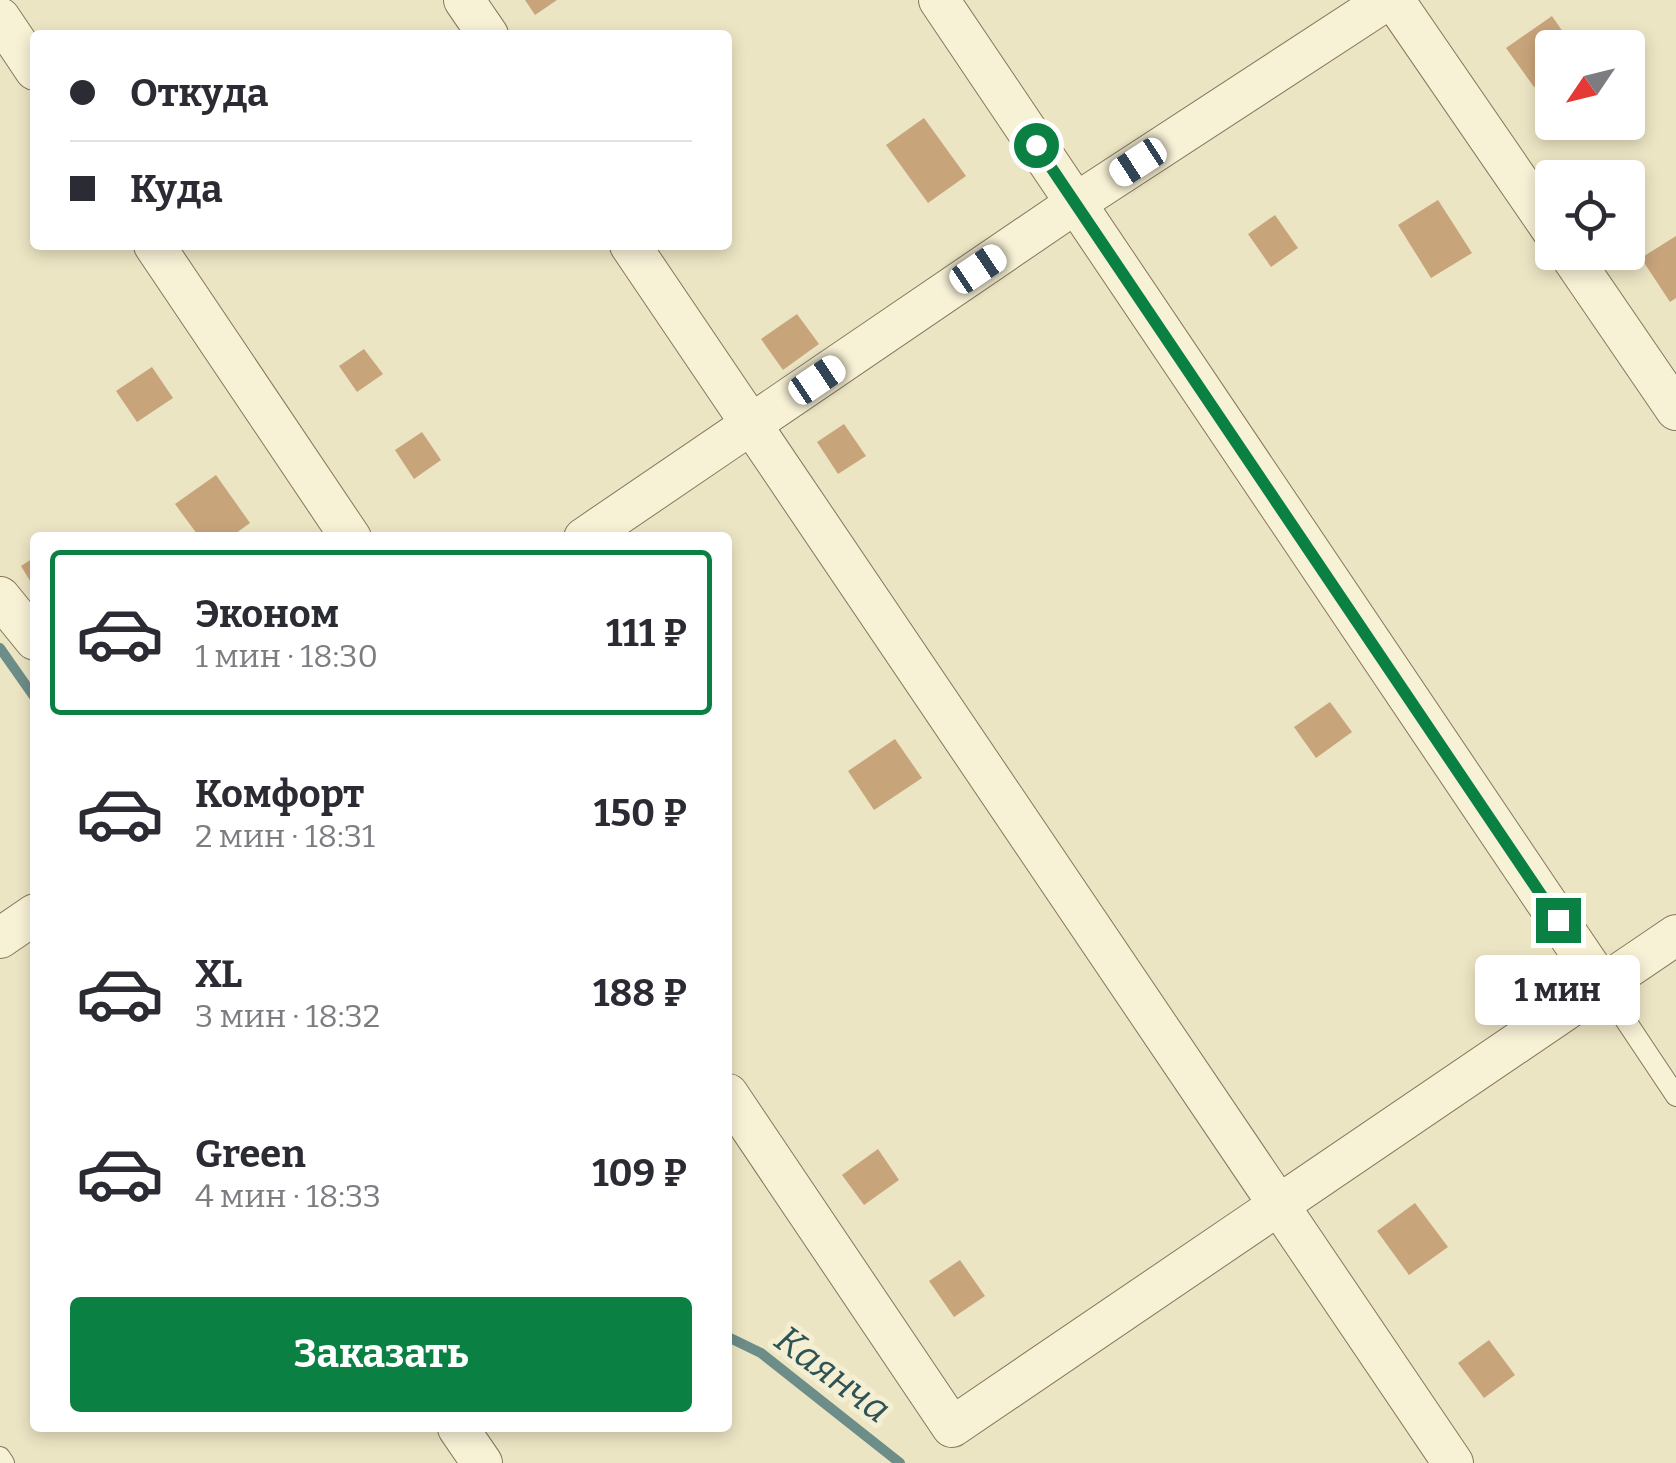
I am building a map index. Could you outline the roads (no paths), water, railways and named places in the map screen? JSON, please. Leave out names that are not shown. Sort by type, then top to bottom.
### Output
[{"type":"street","points":[[464,0],[485,30]]},
{"type":"street","points":[[938,0],[1602,985]]},
{"type":"street","points":[[593,532],[1076,202],[1390,0],[1535,206]]},
{"type":"street","points":[[0,18],[30,63]]},
{"type":"street","points":[[157,250],[348,532]]},
{"type":"street","points":[[633,250],[1453,1463]]},
{"type":"street","points":[[1580,270],[1676,410]]},
{"type":"street","points":[[0,597],[30,634]]},
{"type":"street","points":[[0,938],[30,917]]},
{"type":"street","points":[[732,1100],[952,1428],[1676,935]]},
{"type":"street","points":[[461,1432],[482,1463]]},
{"type":"lane","points":[[1602,985],[1676,1096]]},
{"type":"waterway","name":"Каянча","points":[[0,648],[30,691]]},
{"type":"waterway","name":"Каянча","points":[[732,1339],[761,1353],[900,1463]]}]
